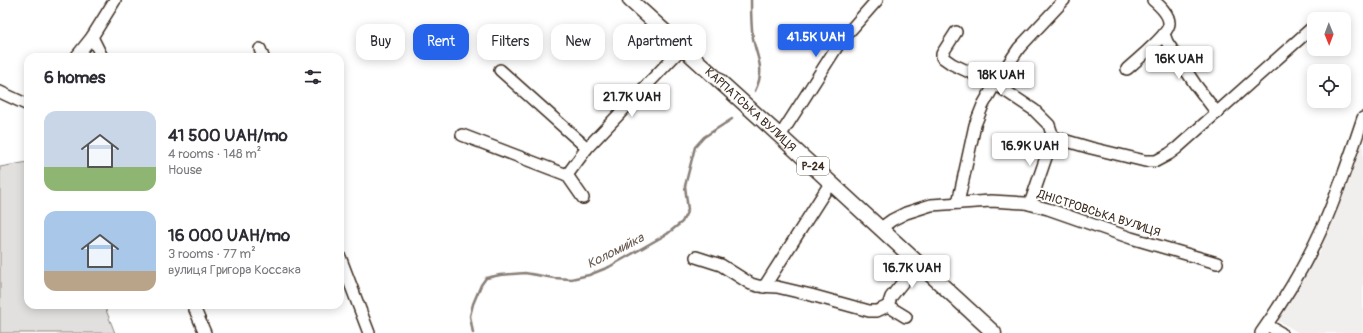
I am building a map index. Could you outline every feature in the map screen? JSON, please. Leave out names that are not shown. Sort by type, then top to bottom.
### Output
[{"type":"main road","name":"КАРПАТСЬКА ВУЛИЦЯ","points":[[630,0],[656,24]]},
{"type":"main road","name":"КАРПАТСЬКА ВУЛИЦЯ","points":[[695,60],[831,182],[994,333]]},
{"type":"street","points":[[79,53],[92,37],[115,0]]},
{"type":"street","points":[[780,136],[840,42],[877,0]]},
{"type":"street","points":[[958,203],[975,125],[983,105],[1019,48],[1064,0]]},
{"type":"street","points":[[1128,69],[1164,34],[1169,26],[1168,17],[1154,0]]},
{"type":"street","points":[[956,32],[942,54],[942,57],[952,64],[995,84],[1034,110],[1049,125],[1053,137],[1030,204]]},
{"type":"street","points":[[1053,137],[1137,160],[1156,161],[1169,154],[1307,32]]},
{"type":"street","points":[[1164,34],[1195,84],[1216,113]]},
{"type":"street","points":[[92,37],[100,53]]},
{"type":"street","points":[[567,175],[587,148],[671,60]]},
{"type":"street","points":[[500,70],[587,148]]},
{"type":"street","points":[[0,92],[24,103]]},
{"type":"street","points":[[1281,333],[1264,329],[1289,290],[1323,226],[1338,190],[1363,118]]},
{"type":"street","points":[[462,135],[567,175],[582,198]]},
{"type":"street","points":[[764,287],[831,182]]},
{"type":"street","name":"ДНІСТРОВСЬКА ВУЛИЦЯ","points":[[881,228],[899,216],[914,209],[931,205],[992,201],[1030,204],[1048,208],[1131,238],[1217,263]]},
{"type":"street","points":[[696,256],[721,265],[751,284],[764,287],[770,286],[811,295],[869,311],[877,311],[888,306],[891,297],[918,263]]},
{"type":"street","points":[[344,267],[370,333]]},
{"type":"street","points":[[888,306],[906,317]]},
{"type":"street","points":[[195,309],[205,333]]},
{"type":"shaded area","points":[[1363,114],[1363,333],[1299,333],[1275,319],[1320,252]]},
{"type":"shaded area","points":[[24,163],[24,309],[106,309],[115,333],[0,333],[0,167]]},
{"type":"waterway","name":"Коломийка","points":[[751,0],[752,33],[760,64],[760,76],[755,91]]},
{"type":"waterway","name":"Коломийка","points":[[473,333],[470,316],[473,304],[481,285],[486,278],[525,273],[554,278],[571,279],[589,275],[609,267],[667,234],[682,222],[688,210],[685,186],[695,147],[704,137],[732,119]]}]
